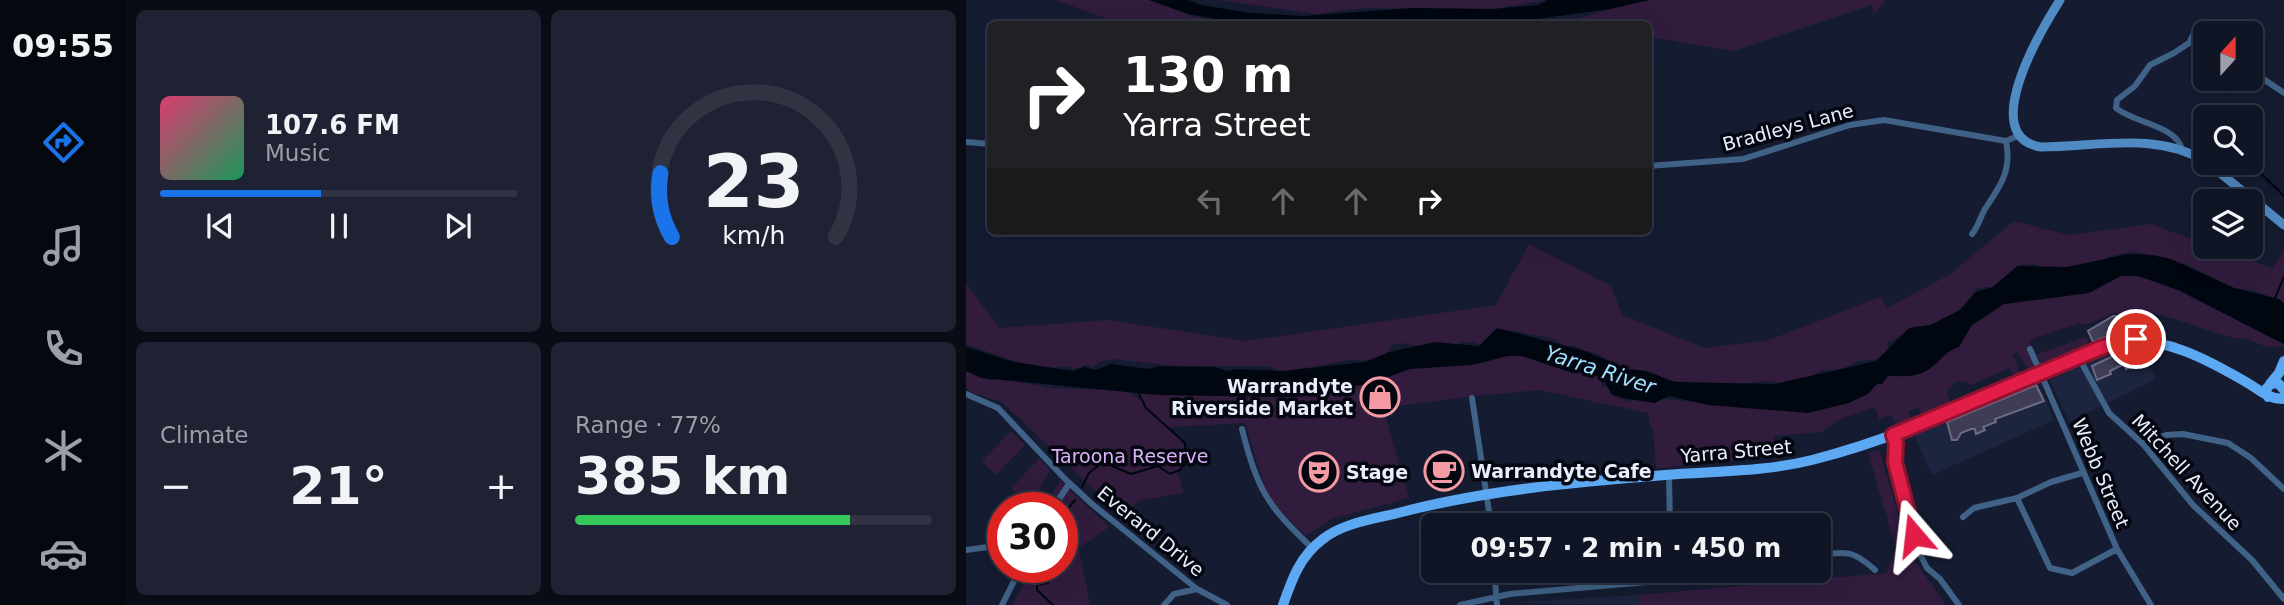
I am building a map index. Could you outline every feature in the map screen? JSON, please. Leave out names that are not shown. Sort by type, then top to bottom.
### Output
[{"type":"main road","points":[[2060,0],[2032,47],[2018,84],[2014,113],[2018,136],[2031,145],[2041,147],[2141,142],[2182,149],[2193,155]]},
{"type":"main road","points":[[2223,175],[2284,225]]},
{"type":"main road","name":"Yarra Street","points":[[1283,605],[1297,566],[1312,548],[1325,537],[1355,524],[1488,493],[1787,466],[1893,435],[2118,342],[2151,341],[2200,359],[2249,384],[2280,394]]},
{"type":"main road","points":[[2279,373],[2280,394],[2266,389],[2279,373],[2284,361]]},
{"type":"main road","name":"Yarra Street","points":[[2249,384],[2270,384]]},
{"type":"street","points":[[2182,149],[2178,141],[2149,122],[2122,113],[2116,108],[2117,100],[2136,86],[2150,65],[2189,43],[2193,35]]},
{"type":"street","points":[[2263,79],[2284,93]]},
{"type":"street","name":"Bradleys Lane","points":[[1652,166],[1743,159],[1850,125],[1884,120],[2006,141]]},
{"type":"street","points":[[1972,234],[2004,176],[2009,157],[2006,141],[2018,136]]},
{"type":"street","points":[[966,142],[987,144]]},
{"type":"street","name":"Webb Street","points":[[2030,349],[2117,549],[2151,605]]},
{"type":"street","name":"Mitchell Avenue","points":[[2079,358],[2106,409],[2143,444],[2193,505],[2252,560],[2284,599]]},
{"type":"street","name":"Everard Drive","points":[[966,394],[998,408],[1069,484],[1197,589],[1227,605]]},
{"type":"street","points":[[966,405],[974,398]]},
{"type":"street","points":[[1472,398],[1490,513]]},
{"type":"street","points":[[1242,429],[1260,489],[1277,513],[1312,548]]},
{"type":"street","points":[[2143,444],[2166,435],[2183,434],[2228,443],[2251,458],[2284,489]]},
{"type":"street","points":[[1893,435],[1896,444],[1895,462],[1905,509],[1921,556],[1927,568],[1940,579],[1959,605]]},
{"type":"street","points":[[1963,517],[1974,508],[2017,498],[2051,482],[2082,473]]},
{"type":"street","points":[[1669,475],[1670,513]]},
{"type":"street","points":[[1064,492],[1069,484]]},
{"type":"street","points":[[2017,498],[2050,568],[2072,573],[2117,549]]},
{"type":"street","points":[[966,550],[987,547]]},
{"type":"street","points":[[1831,554],[1843,552],[1859,555],[1875,570]]},
{"type":"street","points":[[1002,605],[1013,583]]},
{"type":"street","points":[[1480,600],[1495,605],[1495,583]]},
{"type":"street","points":[[1460,605],[1496,596],[1636,583]]},
{"type":"street","points":[[1164,605],[1174,594],[1197,589]]},
{"type":"shaded area","points":[[2142,349],[2156,379],[2069,422],[2050,380],[2111,353]]},
{"type":"shaded area","points":[[2039,384],[2054,420],[1932,475],[1914,435]]},
{"type":"shaded area","points":[[1639,595],[1640,605],[1509,603]]},
{"type":"green space","points":[[1055,0],[1153,0],[1191,16],[1217,21],[1113,21]]},
{"type":"green space","points":[[1220,0],[1546,0],[1488,10],[1366,8],[1315,14]]},
{"type":"green space","points":[[1644,0],[1886,0],[1873,16],[1872,5],[1733,51],[1652,38],[1652,21],[1533,21],[1575,19]]},
{"type":"green space","points":[[2014,221],[2069,235],[2151,224],[2193,240],[2193,259],[2247,259],[2272,268],[2284,251],[2284,303],[2256,291],[2234,288],[2188,265],[2134,251],[2110,256],[2094,265],[2044,269],[2034,264],[2020,265],[1992,287],[1976,288],[1965,304],[1941,325],[1917,326],[1887,343],[1889,350],[1880,359],[1858,361],[1841,370],[1821,370],[1812,376],[1787,381],[1784,385],[1770,381],[1723,385],[1664,380],[1620,368],[1598,354],[1582,350],[1575,345],[1565,346],[1555,339],[1509,330],[1490,334],[1480,346],[1477,342],[1461,342],[1452,347],[1423,347],[1401,343],[1394,344],[1386,354],[1373,361],[1348,360],[1284,372],[1267,366],[1174,366],[1113,359],[1099,362],[1092,368],[1089,364],[1073,369],[1069,366],[1047,368],[1014,361],[966,344],[966,283],[999,328],[1108,320],[1245,341],[1496,305],[1529,244],[1611,286],[1622,315],[1704,348],[1769,340],[1880,297],[1887,308],[1949,275]]},
{"type":"green space","name":"Taroona Reserve","points":[[2117,276],[2139,277],[2182,290],[2284,344],[2266,346],[2151,313],[2148,328],[2135,324],[2124,331],[2116,312],[2085,325],[2080,323],[2029,340],[2036,355],[2086,337],[2089,344],[2028,369],[2018,352],[2013,355],[2020,373],[2015,379],[2010,368],[1971,385],[1964,381],[1955,382],[1947,391],[1951,405],[1922,416],[1919,408],[1908,411],[1912,421],[1896,425],[1892,415],[1879,419],[1875,407],[1840,419],[1822,432],[1774,436],[1776,457],[1656,468],[1653,429],[1648,413],[1539,390],[1383,408],[1409,498],[1331,519],[1306,536],[1267,496],[1245,423],[1170,427],[1185,447],[1184,469],[1178,473],[1184,493],[1138,501],[1122,516],[1002,402],[973,393],[966,388],[966,371],[989,380],[1002,379],[1052,388],[1129,391],[1139,400],[1142,393],[1253,394],[1272,397],[1367,384],[1405,369],[1485,363],[1507,354],[1519,357],[1529,351],[1554,366],[1601,378],[1601,385],[1608,388],[1611,395],[1630,402],[1635,397],[1692,402],[1879,384],[1888,376],[1910,376],[1926,371],[1949,350],[1954,349],[1972,325],[2004,304],[2088,293]]},
{"type":"green space","points":[[1011,431],[1025,445],[996,475],[982,461]]},
{"type":"green space","points":[[1879,450],[1910,554],[1946,605],[1640,605],[1639,595],[1774,583],[1831,583],[1831,578],[1886,573],[1896,548],[1868,453]]},
{"type":"green space","points":[[1039,459],[1050,470],[1038,492],[1015,492],[1011,488]]},
{"type":"green space","points":[[1060,480],[1073,492],[1053,492]]},
{"type":"green space","points":[[1078,497],[1109,527],[1079,548],[1090,605],[1012,605],[1024,583],[1078,583]]},
{"type":"water","points":[[1149,0],[1189,0],[1200,5],[1251,13],[1303,16],[1413,8],[1493,9],[1538,5],[1547,0],[1650,0],[1610,9],[1522,21],[1226,21],[1188,14]]},
{"type":"water","name":"Yarra River","points":[[2128,254],[2171,259],[2234,288],[2279,299],[2284,303],[2284,344],[2178,290],[2138,276],[2121,276],[2089,293],[2004,304],[1972,325],[1959,347],[1947,353],[1927,371],[1911,376],[1888,376],[1868,394],[1849,403],[1808,413],[1708,405],[1669,396],[1655,403],[1622,398],[1612,394],[1605,382],[1597,376],[1584,371],[1573,373],[1522,356],[1508,356],[1472,365],[1410,369],[1371,383],[1294,397],[1158,395],[981,378],[966,371],[966,347],[1014,362],[1073,371],[1084,367],[1096,370],[1111,364],[1149,369],[1160,366],[1216,367],[1226,371],[1283,371],[1365,362],[1389,352],[1435,342],[1479,346],[1497,328],[1585,351],[1627,369],[1646,371],[1675,382],[1775,384],[1876,361],[1909,328],[1930,325],[1960,310],[1976,292],[1993,287],[2017,266],[2067,267]]},
{"type":"building","points":[[2113,316],[2118,316],[2123,330],[2093,342],[2088,331]]},
{"type":"building","points":[[2136,350],[2140,362],[2126,369],[2124,364],[2097,380],[2092,366],[2119,353]]},
{"type":"building","points":[[2036,385],[2044,401],[1995,419],[1996,422],[1983,427],[1985,430],[1976,434],[1975,429],[1971,429],[1961,433],[1957,440],[1952,440],[1947,422]]},
{"type":"waterway","points":[[2262,175],[2284,196]]},
{"type":"waterway","points":[[2275,298],[2284,277]]},
{"type":"waterway","points":[[1082,487],[1089,473],[1103,462],[1131,474],[1158,466],[1170,474],[1180,470],[1186,463],[1185,443],[1146,408],[1139,394]]},
{"type":"waterway","points":[[1048,583],[1037,585],[1037,590],[1053,605]]},
{"type":"place","name":"Warrandyte Riverside Market","points":[[1380,397]]},
{"type":"place","name":"Warrandyte Cafe","points":[[1444,471]]},
{"type":"place","name":"Stage","points":[[1319,472]]},
{"type":"route","points":[[1914,535],[1905,509],[1895,462],[1896,444],[1893,435],[2098,349],[2136,339]]}]
